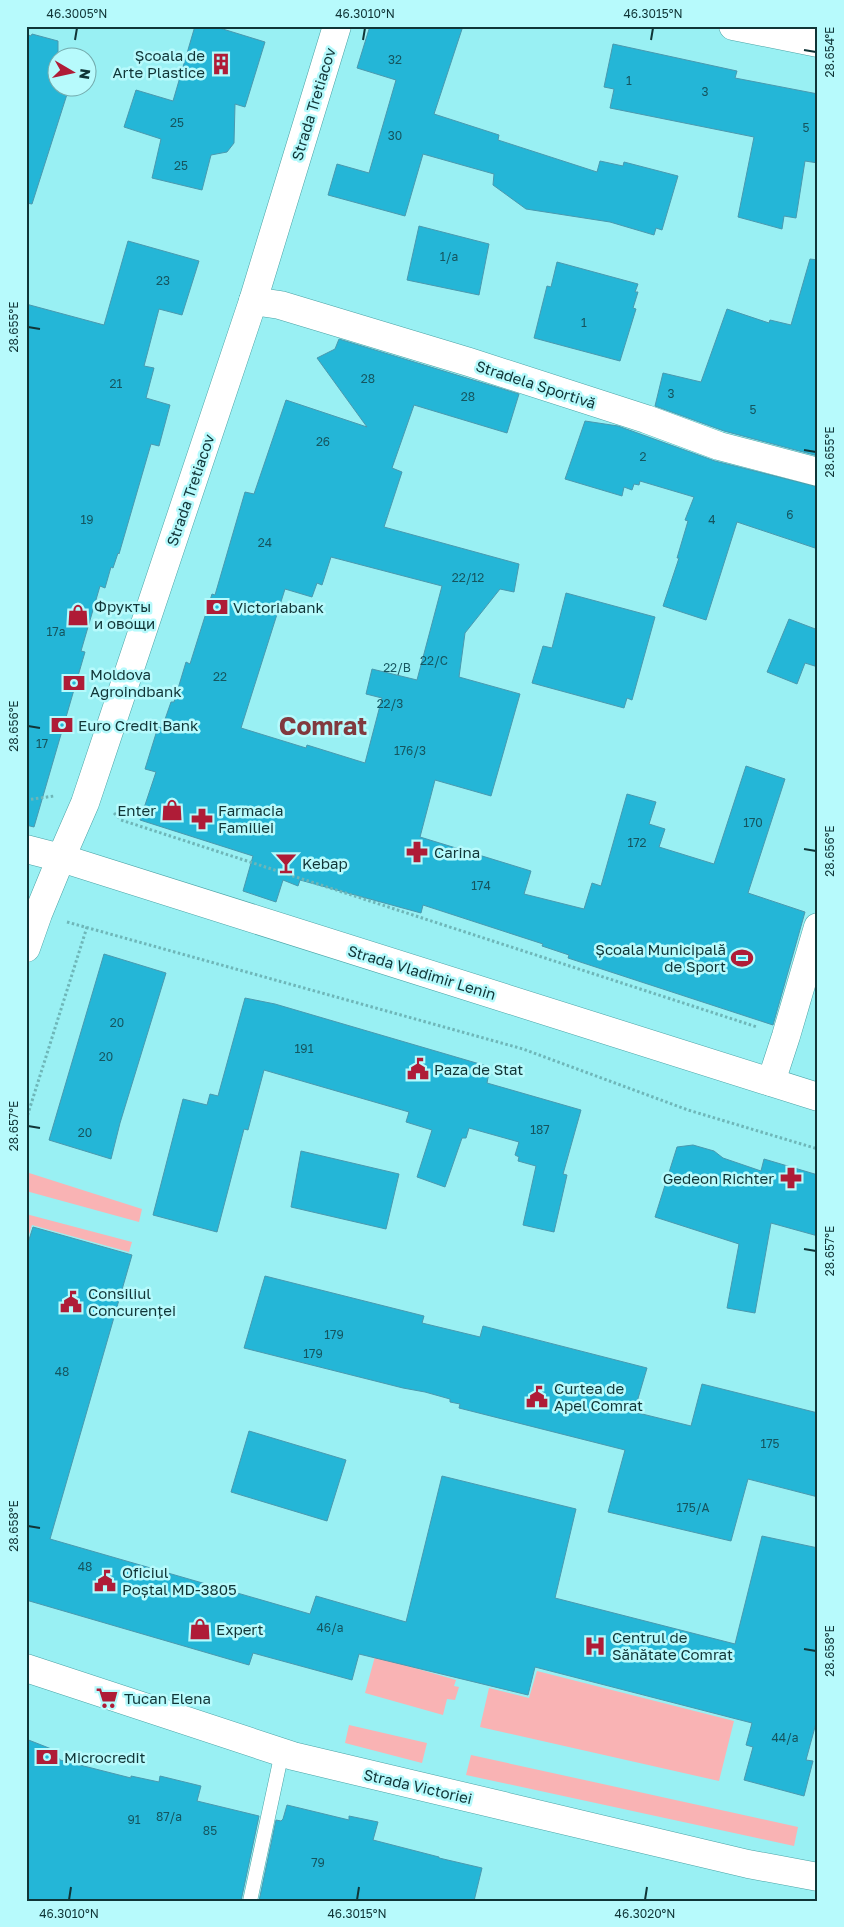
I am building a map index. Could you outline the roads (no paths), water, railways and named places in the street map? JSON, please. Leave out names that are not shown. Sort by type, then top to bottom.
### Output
[{"type":"street","name":"Strada Tretiacov","points":[[26,948],[38,914],[85,804],[253,301],[337,26]]},
{"type":"street","points":[[733,26],[818,43]]},
{"type":"street","name":"Stradela Sportivă","points":[[253,301],[280,305],[469,362],[646,419],[719,446],[818,472]]},
{"type":"street","name":"Strada Vladimir Lenin","points":[[26,849],[61,858],[818,1097]]},
{"type":"street","points":[[771,1082],[818,927]]},
{"type":"street","name":"Strada Victoriei","points":[[26,1668],[282,1752],[748,1864],[818,1877]]},
{"type":"lane","points":[[250,1901],[282,1752]]},
{"type":"place","name":"Școala de Arte Plastice","points":[[221,64]]},
{"type":"place","name":"Victoriabank","points":[[217,607]]},
{"type":"place","name":"Фрукты и овощи","points":[[78,615]]},
{"type":"place","name":"Moldova Agroindbank","points":[[74,683]]},
{"type":"place","name":"Euro Credit Bank","points":[[62,725]]},
{"type":"place","name":"Enter","points":[[172,810]]},
{"type":"place","name":"Farmacia Familiei","points":[[202,819]]},
{"type":"place","name":"Carina","points":[[417,852]]},
{"type":"place","name":"Kebap","points":[[286,863]]},
{"type":"place","name":"Școala Municipală de Sport","points":[[742,958]]},
{"type":"place","name":"Paza de Stat","points":[[418,1069]]},
{"type":"place","name":"Gedeon Richter","points":[[791,1178]]},
{"type":"place","name":"Consiliul Concurenței","points":[[71,1302]]},
{"type":"place","name":"Curtea de Apel Comrat","points":[[537,1397]]},
{"type":"place","name":"Oficiul Poștal MD-3805","points":[[105,1581]]},
{"type":"place","name":"Expert","points":[[200,1629]]},
{"type":"place","name":"Centrul de Sănătate Comrat","points":[[595,1646]]},
{"type":"place","name":"Tucan Elena","points":[[107,1698]]},
{"type":"place","name":"Microcredit","points":[[47,1757]]},
{"type":"district","name":"Comrat","points":[[323,725]]}]
